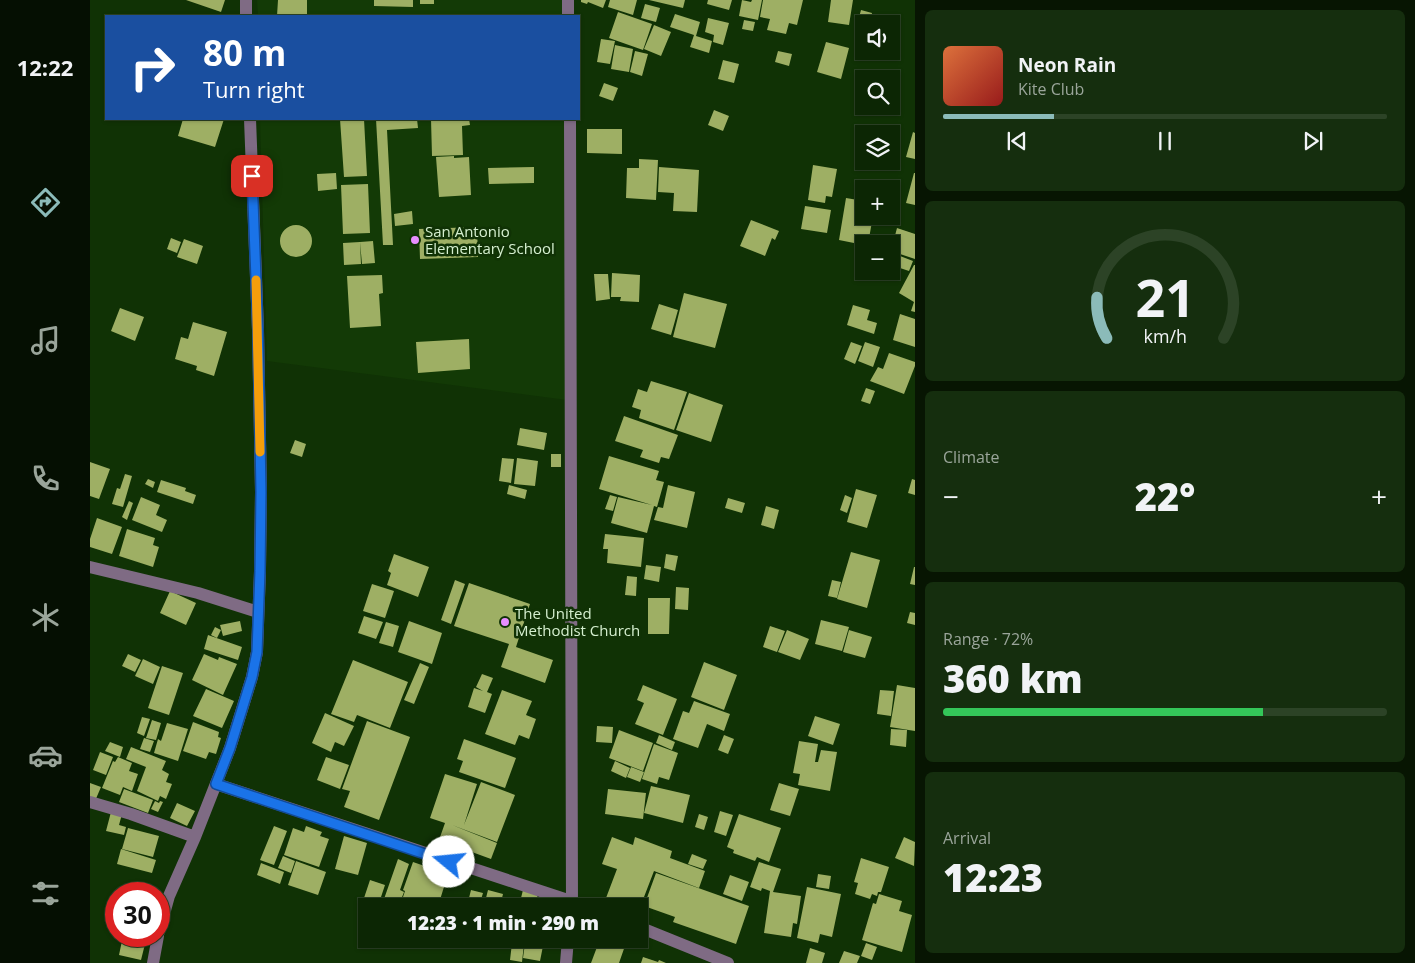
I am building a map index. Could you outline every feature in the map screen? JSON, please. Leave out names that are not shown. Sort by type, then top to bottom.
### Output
[{"type":"street","points":[[246,0],[246,15]]},
{"type":"street","points":[[568,0],[568,15]]},
{"type":"street","points":[[170,895],[230,748],[252,677],[257,652],[261,502],[258,330],[250,120]]},
{"type":"street","points":[[570,120],[572,898]]},
{"type":"street","points":[[90,567],[198,593],[258,612]]},
{"type":"street","points":[[216,784],[554,898]]},
{"type":"street","points":[[90,802],[131,814],[195,837]]},
{"type":"street","points":[[648,931],[728,963]]},
{"type":"street","points":[[153,963],[156,947]]},
{"type":"street","points":[[566,963],[567,948]]},
{"type":"shaded area","points":[[257,0],[565,0],[565,15],[258,15]]},
{"type":"shaded area","name":"San Antonio Elementary School","points":[[260,120],[565,120],[567,400],[267,361]]},
{"type":"building","points":[[186,0],[225,0],[221,12]]},
{"type":"building","points":[[278,0],[307,0],[307,15],[277,15]]},
{"type":"building","points":[[374,0],[413,0],[413,7],[374,6]]},
{"type":"building","points":[[420,0],[434,0],[434,4],[420,4]]},
{"type":"building","points":[[581,0],[606,0],[603,8],[588,2],[587,4],[581,2]]},
{"type":"building","points":[[610,0],[637,0],[633,15],[608,7]]},
{"type":"building","points":[[649,0],[685,0],[683,8]]},
{"type":"building","points":[[708,0],[732,0],[729,10],[707,4]]},
{"type":"building","points":[[742,0],[751,2],[752,0],[762,0],[758,20],[739,16]]},
{"type":"building","points":[[763,0],[803,0],[797,25],[789,23],[786,34],[767,30],[770,19],[760,17]]},
{"type":"building","points":[[831,0],[853,0],[849,25],[828,22]]},
{"type":"building","points":[[645,4],[660,8],[656,22],[641,18]]},
{"type":"building","points":[[861,10],[872,13],[872,15],[860,15]]},
{"type":"building","points":[[618,12],[652,24],[643,50],[609,38]]},
{"type":"building","points":[[675,14],[700,22],[696,36],[712,41],[709,53],[690,47],[694,35],[670,27]]},
{"type":"building","points":[[708,18],[729,23],[723,45],[713,42],[714,35],[705,32]]},
{"type":"building","points":[[744,20],[755,22],[753,31],[742,29]]},
{"type":"building","points":[[654,25],[671,32],[661,56],[644,49]]},
{"type":"building","points":[[601,39],[615,41],[610,64],[597,62]]},
{"type":"building","points":[[826,42],[849,48],[841,79],[817,72]]},
{"type":"building","points":[[615,45],[633,49],[629,72],[611,69]]},
{"type":"building","points":[[635,51],[648,54],[642,76],[630,72]]},
{"type":"building","points":[[778,51],[792,54],[789,66],[775,62]]},
{"type":"building","points":[[723,60],[739,64],[734,83],[718,79]]},
{"type":"building","points":[[604,83],[618,88],[613,101],[599,96]]},
{"type":"building","points":[[714,110],[729,116],[723,131],[708,125]]},
{"type":"building","points":[[183,120],[224,120],[215,147],[178,136]]},
{"type":"building","points":[[340,120],[364,120],[367,176],[344,177]]},
{"type":"building","points":[[376,120],[417,120],[418,128],[387,130],[393,245],[383,245]]},
{"type":"building","points":[[431,120],[469,120],[470,125],[462,126],[463,155],[432,156]]},
{"type":"building","points":[[587,129],[622,129],[622,154],[587,153]]},
{"type":"building","points":[[913,132],[915,133],[915,159],[906,157]]},
{"type":"building","points":[[454,156],[454,158],[469,157],[471,195],[439,197],[436,157]]},
{"type":"building","points":[[639,159],[658,160],[656,200],[626,198],[627,168],[639,168]]},
{"type":"building","points":[[813,165],[837,169],[832,197],[826,196],[825,203],[808,200]]},
{"type":"building","points":[[534,167],[534,183],[489,184],[488,168]]},
{"type":"building","points":[[659,167],[699,170],[697,212],[673,211],[674,193],[658,192]]},
{"type":"building","points":[[336,173],[337,189],[318,191],[317,174]]},
{"type":"building","points":[[915,173],[915,205],[906,203]]},
{"type":"building","points":[[368,184],[370,233],[343,234],[341,185]]},
{"type":"building","points":[[846,198],[855,200],[855,225],[871,225],[870,235],[855,235],[855,243],[839,240]]},
{"type":"building","points":[[805,206],[831,210],[827,233],[801,229]]},
{"type":"building","points":[[412,211],[413,224],[395,226],[394,214]]},
{"type":"building","points":[[751,220],[779,231],[775,240],[772,238],[765,256],[740,246]]},
{"type":"building","points":[[296,225],[308,229],[312,241],[308,253],[296,257],[284,253],[280,241],[284,229]]},
{"type":"building","points":[[477,227],[478,257],[420,259],[419,229]]},
{"type":"building","points":[[897,228],[915,234],[915,259],[900,254],[900,235],[895,235]]},
{"type":"building","points":[[171,238],[181,242],[177,253],[167,249]]},
{"type":"building","points":[[184,239],[203,246],[197,264],[177,257]]},
{"type":"building","points":[[373,241],[375,263],[362,264],[360,242]]},
{"type":"building","points":[[360,242],[361,264],[344,265],[343,243]]},
{"type":"building","points":[[900,256],[913,261],[909,271],[900,268]]},
{"type":"building","points":[[914,265],[915,312],[911,311],[914,302],[899,293]]},
{"type":"building","points":[[612,273],[640,275],[639,302],[620,301],[621,297],[611,297]]},
{"type":"building","points":[[594,274],[608,274],[610,299],[596,301]]},
{"type":"building","points":[[382,275],[383,293],[379,294],[381,326],[350,328],[347,276]]},
{"type":"building","points":[[684,293],[727,304],[715,348],[673,337]]},
{"type":"building","points":[[659,304],[678,310],[671,335],[651,329]]},
{"type":"building","points":[[853,305],[870,310],[867,320],[877,323],[874,334],[847,325]]},
{"type":"building","points":[[120,308],[144,317],[135,341],[111,331]]},
{"type":"building","points":[[900,314],[915,319],[915,347],[893,340]]},
{"type":"building","points":[[193,322],[227,332],[214,376],[196,370],[197,366],[175,359],[181,337],[188,339]]},
{"type":"building","points":[[469,339],[470,369],[418,373],[416,342]]},
{"type":"building","points":[[851,342],[862,346],[855,364],[844,359]]},
{"type":"building","points":[[865,342],[880,347],[873,367],[858,361]]},
{"type":"building","points":[[889,353],[915,362],[904,394],[870,381],[878,367],[883,369]]},
{"type":"building","points":[[651,381],[687,392],[674,430],[639,418],[641,410],[632,407],[638,389],[647,392]]},
{"type":"building","points":[[866,388],[875,391],[870,404],[861,401]]},
{"type":"building","points":[[689,393],[723,405],[711,442],[676,430]]},
{"type":"building","points":[[624,416],[678,435],[669,459],[661,457],[659,463],[640,457],[643,450],[615,441]]},
{"type":"building","points":[[520,428],[547,433],[544,450],[517,445]]},
{"type":"building","points":[[295,440],[306,444],[302,457],[290,453]]},
{"type":"building","points":[[551,454],[561,454],[561,467],[551,467]]},
{"type":"building","points":[[609,456],[659,471],[656,480],[664,482],[657,507],[654,506],[647,533],[611,523],[618,497],[652,505],[599,489]]},
{"type":"building","points":[[502,458],[514,459],[511,483],[499,481]]},
{"type":"building","points":[[517,458],[538,461],[535,486],[514,484]]},
{"type":"building","points":[[90,462],[110,469],[99,499],[90,496]]},
{"type":"building","points":[[125,474],[132,476],[123,507],[112,504],[117,488],[120,489]]},
{"type":"building","points":[[148,479],[155,482],[153,488],[145,484]]},
{"type":"building","points":[[912,479],[915,480],[915,495],[908,493]]},
{"type":"building","points":[[161,480],[186,488],[185,491],[196,495],[193,504],[157,492]]},
{"type":"building","points":[[509,485],[527,490],[525,499],[507,494]]},
{"type":"building","points":[[668,485],[695,492],[687,528],[654,520],[658,507],[663,508]]},
{"type":"building","points":[[856,489],[877,495],[867,528],[847,522]]},
{"type":"building","points":[[610,495],[617,497],[613,511],[605,509]]},
{"type":"building","points":[[845,495],[852,498],[847,513],[840,510]]},
{"type":"building","points":[[141,497],[160,505],[156,515],[167,520],[162,532],[132,520]]},
{"type":"building","points":[[728,498],[745,503],[742,513],[725,508]]},
{"type":"building","points":[[129,501],[133,503],[127,520],[122,517]]},
{"type":"building","points":[[766,506],[779,510],[774,529],[761,525]]},
{"type":"building","points":[[97,518],[122,527],[112,554],[90,547],[90,539]]},
{"type":"building","points":[[127,529],[155,538],[153,545],[159,547],[153,567],[119,556]]},
{"type":"building","points":[[605,534],[644,538],[641,567],[607,563],[608,549],[603,549]]},
{"type":"building","points":[[851,552],[880,560],[867,608],[837,599]]},
{"type":"building","points":[[394,554],[429,567],[418,597],[387,585],[391,573],[388,571]]},
{"type":"building","points":[[666,554],[678,556],[675,571],[664,568]]},
{"type":"building","points":[[646,565],[661,567],[659,582],[644,579]]},
{"type":"building","points":[[915,567],[915,585],[910,584]]},
{"type":"building","points":[[627,576],[637,577],[636,596],[625,595]]},
{"type":"building","points":[[455,580],[465,584],[451,624],[441,620]]},
{"type":"building","points":[[832,580],[841,582],[837,598],[828,596]]},
{"type":"building","points":[[469,583],[530,604],[516,647],[553,660],[545,683],[501,667],[509,644],[454,626]]},
{"type":"building","points":[[372,584],[394,591],[385,618],[363,611]]},
{"type":"building","points":[[676,587],[689,588],[688,610],[675,609]]},
{"type":"building","points":[[170,591],[196,603],[186,625],[160,613]]},
{"type":"building","points":[[648,598],[670,598],[669,634],[648,634]]},
{"type":"building","points":[[910,612],[915,613],[915,625],[907,623]]},
{"type":"building","points":[[364,616],[383,622],[376,639],[358,633]]},
{"type":"building","points":[[821,620],[849,627],[842,651],[815,644]]},
{"type":"building","points":[[240,621],[242,631],[223,636],[220,625]]},
{"type":"building","points":[[409,621],[442,633],[432,664],[398,652]]},
{"type":"building","points":[[386,622],[399,626],[393,647],[379,643]]},
{"type":"building","points":[[770,626],[785,631],[777,652],[763,647]]},
{"type":"building","points":[[215,627],[221,630],[217,638],[211,635]]},
{"type":"building","points":[[787,630],[809,639],[800,660],[778,652]]},
{"type":"building","points":[[849,630],[872,637],[865,658],[843,652]]},
{"type":"building","points":[[208,635],[242,647],[238,660],[204,649]]},
{"type":"building","points":[[128,654],[141,660],[135,672],[122,666]]},
{"type":"building","points":[[204,654],[218,660],[219,657],[237,664],[223,695],[192,680]]},
{"type":"building","points":[[143,659],[160,667],[153,684],[135,676]]},
{"type":"building","points":[[353,660],[408,682],[390,728],[357,715],[354,722],[331,714]]},
{"type":"building","points":[[704,662],[737,675],[724,710],[691,697]]},
{"type":"building","points":[[420,663],[429,667],[414,704],[404,700]]},
{"type":"building","points":[[162,666],[183,673],[169,715],[148,708]]},
{"type":"building","points":[[482,674],[493,678],[487,692],[492,694],[485,713],[468,707],[474,688],[483,691],[476,687]]},
{"type":"building","points":[[643,685],[677,699],[663,735],[635,724],[644,703],[637,700]]},
{"type":"building","points":[[897,685],[915,688],[915,731],[890,727]]},
{"type":"building","points":[[206,689],[234,701],[222,728],[193,716]]},
{"type":"building","points":[[502,690],[532,701],[526,715],[536,719],[529,739],[519,735],[515,745],[485,734]]},
{"type":"building","points":[[880,690],[894,691],[891,716],[877,714]]},
{"type":"building","points":[[694,701],[730,714],[724,731],[707,724],[698,748],[673,739],[683,711],[689,713]]},
{"type":"building","points":[[325,713],[354,726],[344,746],[335,742],[331,752],[312,743]]},
{"type":"building","points":[[815,716],[840,724],[833,745],[808,736]]},
{"type":"building","points":[[142,717],[150,719],[144,736],[137,733]]},
{"type":"building","points":[[152,720],[161,723],[156,740],[146,738]]},
{"type":"building","points":[[367,721],[410,737],[379,820],[344,807],[350,791],[342,789]]},
{"type":"building","points":[[193,722],[219,732],[218,737],[221,738],[216,754],[209,752],[206,759],[183,751]]},
{"type":"building","points":[[167,723],[188,729],[178,761],[154,753],[158,739],[161,741]]},
{"type":"building","points":[[597,726],[613,727],[612,743],[596,742]]},
{"type":"building","points":[[891,729],[907,730],[906,747],[890,745]]},
{"type":"building","points":[[619,730],[653,743],[643,771],[609,758]]},
{"type":"building","points":[[659,735],[675,742],[672,750],[656,743]]},
{"type":"building","points":[[724,735],[734,739],[728,754],[718,750]]},
{"type":"building","points":[[144,738],[154,741],[150,752],[140,749]]},
{"type":"building","points":[[464,739],[516,758],[505,788],[459,772],[463,761],[457,759]]},
{"type":"building","points":[[799,741],[818,744],[815,762],[818,762],[821,750],[837,752],[830,791],[798,785],[800,774],[793,773]]},
{"type":"building","points":[[110,742],[123,747],[120,757],[105,751]]},
{"type":"building","points":[[654,744],[678,753],[669,780],[659,777],[657,784],[642,779]]},
{"type":"building","points":[[131,747],[166,761],[162,770],[169,774],[166,782],[172,784],[166,799],[160,796],[158,801],[137,791],[146,767],[126,759]]},
{"type":"building","points":[[100,752],[113,757],[106,775],[93,770]]},
{"type":"building","points":[[118,757],[132,763],[129,771],[138,774],[132,791],[123,787],[120,795],[102,788],[113,761],[115,762]]},
{"type":"building","points":[[326,757],[349,765],[340,789],[317,780]]},
{"type":"building","points":[[615,761],[630,768],[626,778],[611,771]]},
{"type":"building","points":[[631,767],[644,772],[640,782],[627,777]]},
{"type":"building","points":[[445,774],[477,784],[464,825],[481,782],[515,795],[497,842],[452,825],[497,843],[491,859],[439,840],[445,823],[430,818]]},
{"type":"building","points":[[90,783],[101,787],[95,801],[90,799]]},
{"type":"building","points":[[779,783],[799,789],[790,816],[770,810]]},
{"type":"building","points":[[651,786],[690,795],[683,823],[644,813]]},
{"type":"building","points":[[124,789],[153,800],[148,813],[119,802]]},
{"type":"building","points":[[608,789],[646,793],[643,819],[605,814]]},
{"type":"building","points":[[155,801],[163,802],[158,812],[151,809]]},
{"type":"building","points":[[177,803],[195,811],[187,826],[170,818]]},
{"type":"building","points":[[720,811],[733,815],[726,836],[714,832]]},
{"type":"building","points":[[111,812],[122,814],[119,825],[126,827],[124,835],[106,831]]},
{"type":"building","points":[[699,814],[708,817],[704,830],[695,827]]},
{"type":"building","points":[[739,814],[781,828],[769,862],[757,857],[755,861],[733,853],[734,850],[727,847]]},
{"type":"building","points":[[274,826],[287,831],[274,865],[260,860]]},
{"type":"building","points":[[306,826],[322,832],[320,836],[329,839],[319,867],[284,855],[293,828],[304,832]]},
{"type":"building","points":[[128,828],[159,836],[153,857],[122,849]]},
{"type":"building","points":[[344,836],[367,843],[358,875],[335,869]]},
{"type":"building","points":[[612,837],[633,845],[635,837],[672,851],[670,858],[705,871],[699,888],[654,871],[644,898],[606,898],[617,869],[602,864]]},
{"type":"building","points":[[904,837],[915,842],[914,866],[895,858]]},
{"type":"building","points":[[121,849],[156,860],[152,873],[117,864]]},
{"type":"building","points":[[692,854],[707,860],[703,869],[688,864]]},
{"type":"building","points":[[283,856],[295,861],[291,873],[278,868]]},
{"type":"building","points":[[861,858],[889,867],[881,892],[878,892],[877,896],[872,894],[870,899],[855,894],[858,883],[854,882]]},
{"type":"building","points":[[398,859],[409,864],[400,890],[404,892],[402,898],[384,898]]},
{"type":"building","points":[[296,861],[326,872],[318,895],[288,885]]},
{"type":"building","points":[[413,862],[448,874],[441,898],[403,898],[405,891],[403,890]]},
{"type":"building","points":[[759,862],[781,869],[773,892],[801,896],[797,924],[793,923],[791,937],[764,933],[770,891],[762,888],[761,891],[750,887]]},
{"type":"building","points":[[261,863],[284,872],[280,884],[257,875]]},
{"type":"building","points":[[656,873],[749,906],[736,944],[673,922],[675,917],[648,907],[647,898]]},
{"type":"building","points":[[818,874],[831,876],[829,889],[816,887]]},
{"type":"building","points":[[730,875],[749,882],[742,901],[723,894]]},
{"type":"building","points":[[370,880],[385,885],[381,898],[364,898]]},
{"type":"building","points":[[807,887],[841,894],[832,937],[820,934],[818,943],[797,938]]},
{"type":"building","points":[[471,890],[483,893],[481,898],[469,898]]},
{"type":"building","points":[[488,890],[503,894],[502,898],[486,898]]},
{"type":"building","points":[[523,890],[538,894],[537,898],[521,898]]},
{"type":"building","points":[[879,894],[902,901],[899,911],[912,915],[902,952],[862,940],[873,903],[876,904]]},
{"type":"building","points":[[866,943],[877,947],[872,960],[861,956]]},
{"type":"building","points":[[121,947],[144,947],[141,960],[119,955]]},
{"type":"building","points":[[511,948],[524,948],[522,962],[510,960]]},
{"type":"building","points":[[524,948],[543,948],[540,961],[523,958]]},
{"type":"building","points":[[597,948],[624,948],[619,963],[591,963]]},
{"type":"building","points":[[810,948],[825,953],[822,963],[806,963]]},
{"type":"building","points":[[844,951],[860,956],[857,963],[839,963]]},
{"type":"building","points":[[643,957],[658,962],[659,960],[666,963],[641,963]]},
{"type":"slow traffic","points":[[256,280],[260,452]]},
{"type":"place","name":"San Antonio Elementary School","points":[[415,240]]},
{"type":"place","name":"The United Methodist Church","points":[[505,622]]},
{"type":"route","points":[[252,176],[258,330],[261,492],[257,652],[252,677],[230,748],[216,784],[449,862]]}]
